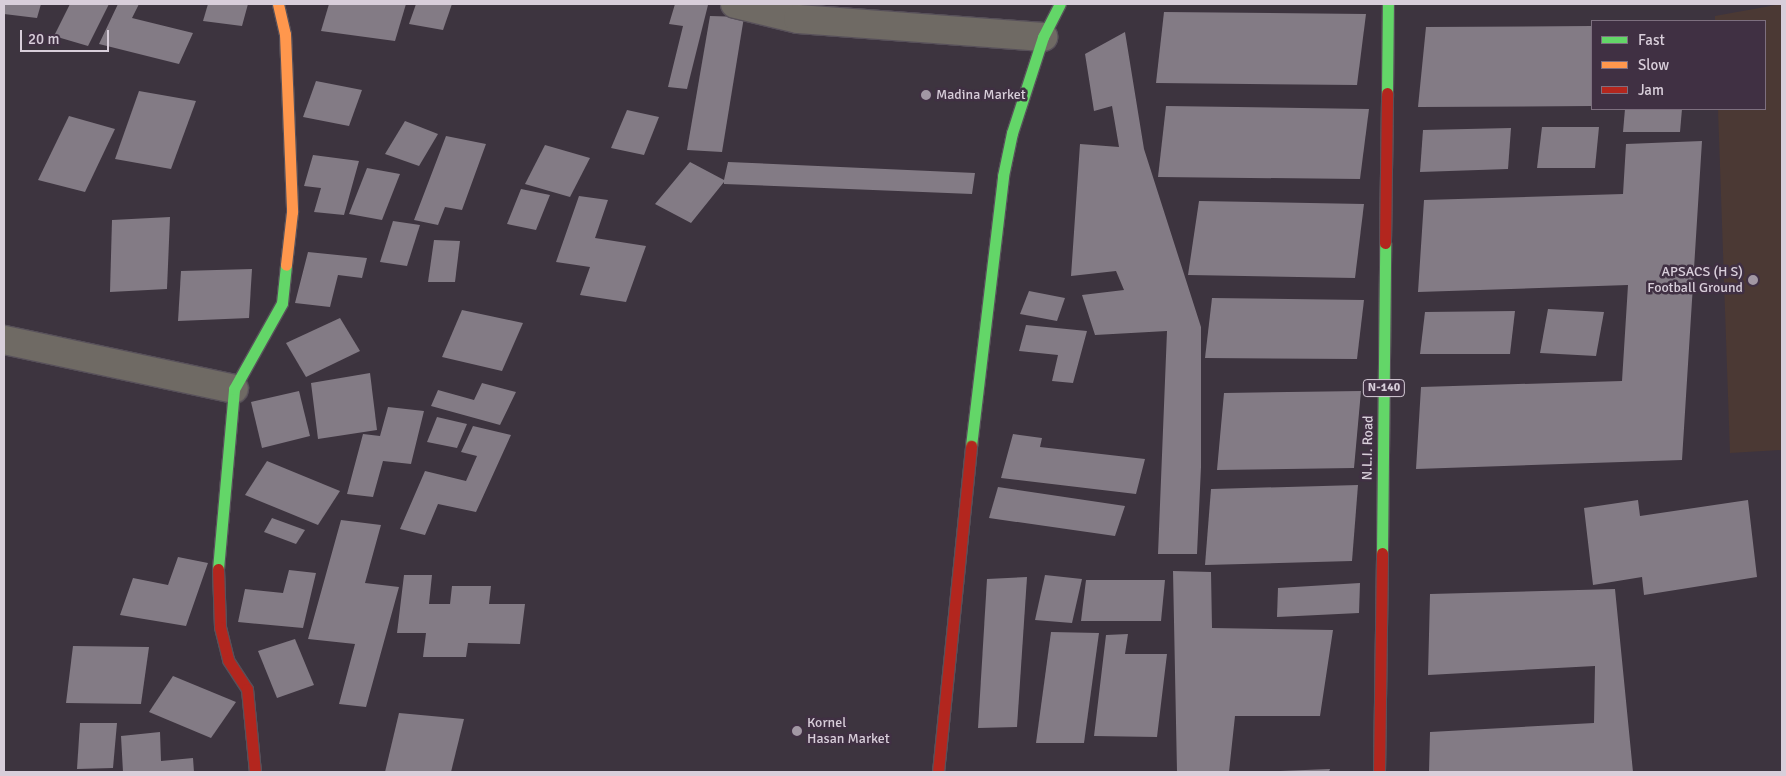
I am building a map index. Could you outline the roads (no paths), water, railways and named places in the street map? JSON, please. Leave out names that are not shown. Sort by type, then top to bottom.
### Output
[{"type":"main road","points":[[255,772],[247,689],[228,660],[220,627],[218,574],[234,389],[282,303],[292,212],[285,34],[278,4]]},
{"type":"main road","points":[[938,772],[959,552],[1003,176],[1012,133],[1043,37],[1060,4]]},
{"type":"main road","name":"N.L.I. Road","points":[[1379,772],[1388,4]]},
{"type":"street","points":[[735,4],[798,19],[1043,37]]},
{"type":"street","points":[[4,340],[234,389]]},
{"type":"place","name":"Madina Market","points":[[926,95]]},
{"type":"place","name":"APSACS (H S) Football Ground","points":[[1753,280]]},
{"type":"place","name":"Kornel Hasan Market","points":[[797,731]]}]
